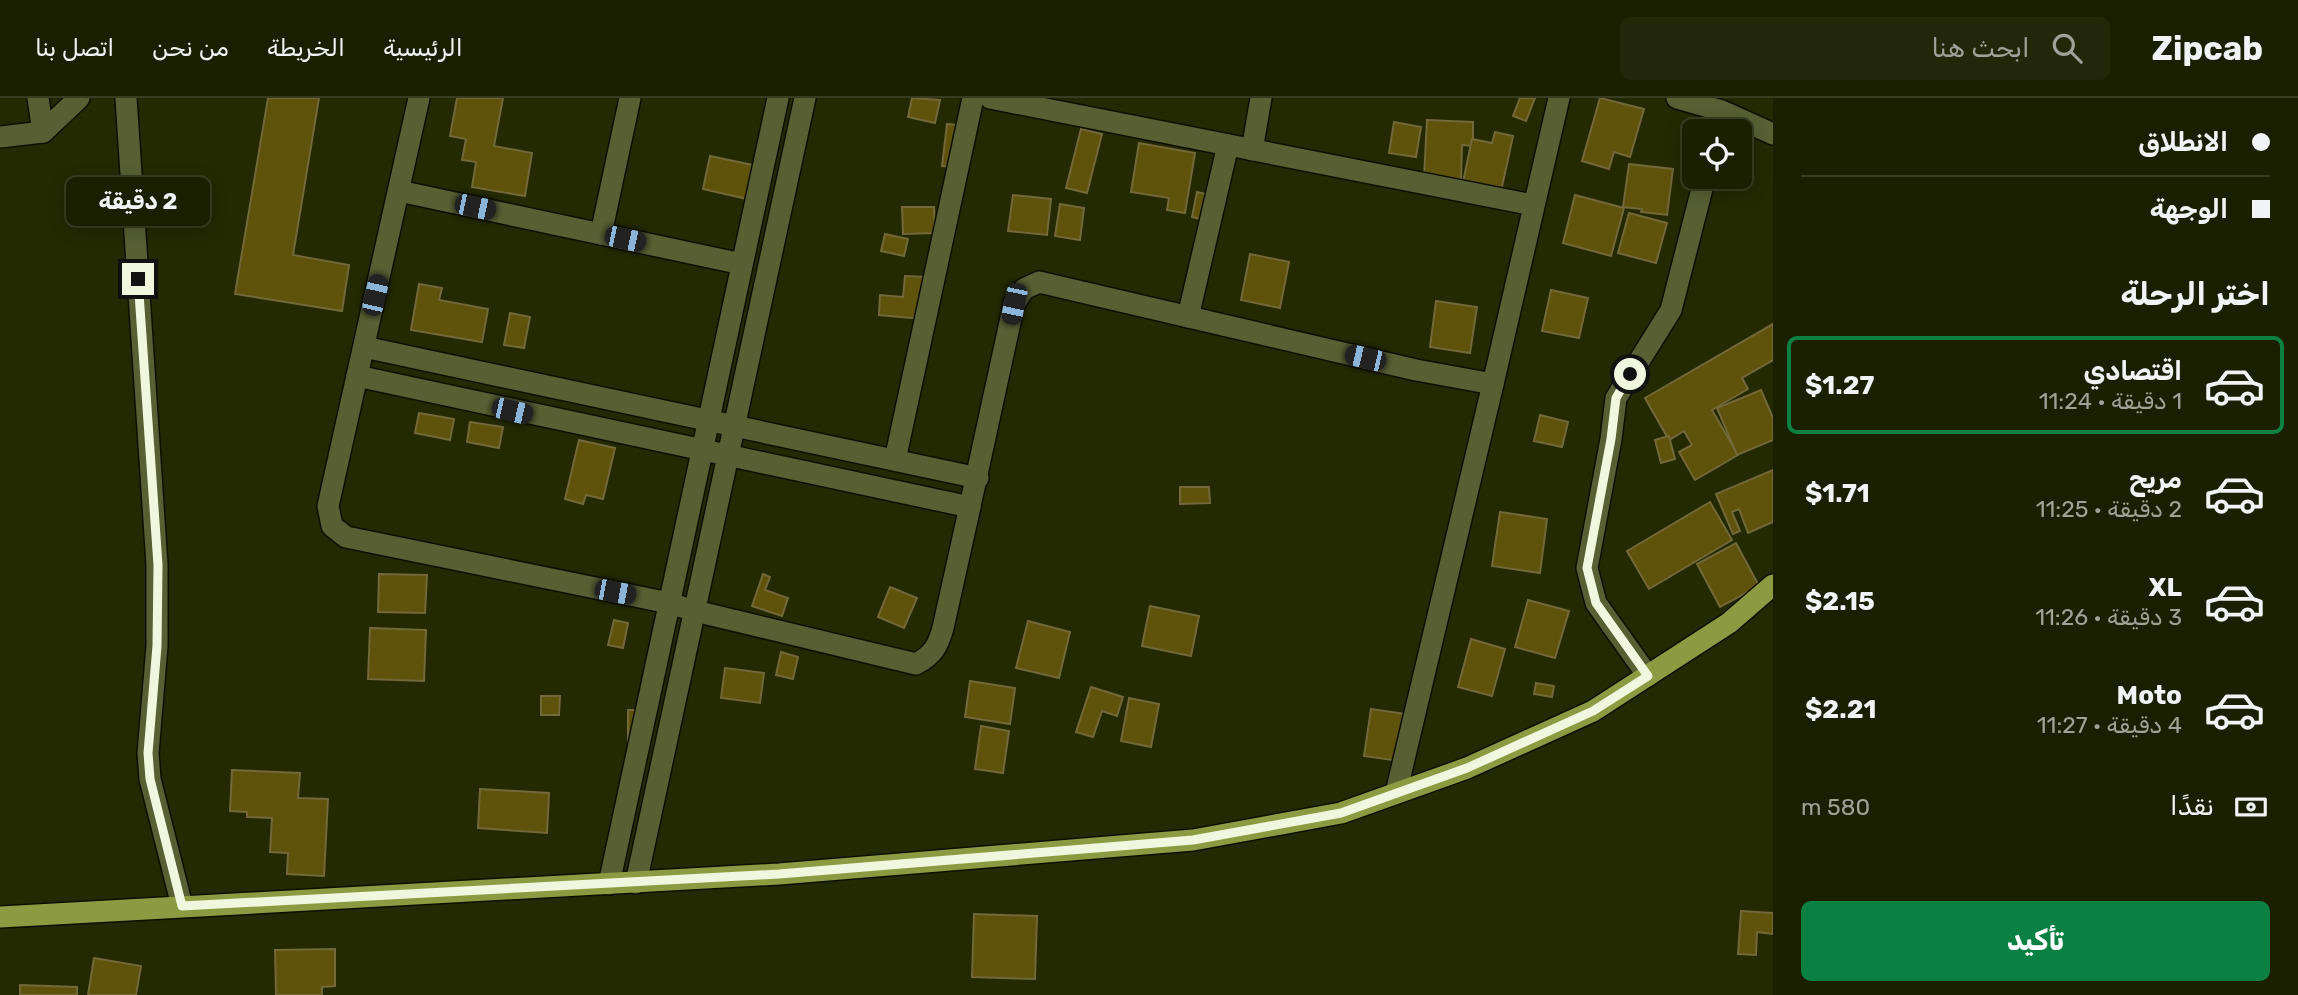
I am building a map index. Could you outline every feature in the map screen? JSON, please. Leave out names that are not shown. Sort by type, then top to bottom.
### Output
[{"type":"main road","points":[[0,917],[779,874],[1193,840],[1341,813],[1467,768],[1593,711],[1729,623],[1773,585]]},
{"type":"street","points":[[38,98],[43,132]]},
{"type":"street","points":[[0,137],[43,132],[79,98]]},
{"type":"street","points":[[126,98],[158,565],[157,646],[148,753],[150,779],[182,906]]},
{"type":"street","points":[[419,98],[328,506],[332,526],[346,537],[669,603],[916,664],[928,657],[937,647],[943,628],[1014,304],[1024,289],[1039,282],[1416,370],[1493,384]]},
{"type":"street","points":[[601,234],[630,98]]},
{"type":"street","points":[[609,884],[778,98]]},
{"type":"street","points":[[636,883],[805,98]]},
{"type":"street","points":[[895,460],[973,98]]},
{"type":"street","points":[[990,98],[1534,205]]},
{"type":"street","points":[[1251,150],[1261,98]]},
{"type":"street","points":[[1396,793],[1559,98]]},
{"type":"street","points":[[1676,98],[1773,134]]},
{"type":"street","points":[[1188,317],[1228,145]]},
{"type":"street","points":[[1648,676],[1596,603],[1587,568],[1616,398],[1671,310],[1702,189]]},
{"type":"street","points":[[399,191],[743,264]]},
{"type":"street","points":[[363,347],[978,478]]},
{"type":"street","points":[[357,376],[970,506]]},
{"type":"building","points":[[268,98],[319,98],[293,255],[349,265],[342,311],[235,294]]},
{"type":"building","points":[[457,98],[503,98],[494,146],[532,153],[525,196],[472,187],[476,162],[462,160],[466,139],[450,136]]},
{"type":"building","points":[[912,98],[940,100],[935,123],[908,117]]},
{"type":"building","points":[[1520,98],[1535,98],[1526,121],[1513,116]]},
{"type":"building","points":[[1600,98],[1644,109],[1630,157],[1614,152],[1609,169],[1582,161]]},
{"type":"building","points":[[1427,120],[1473,122],[1473,146],[1462,145],[1461,179],[1424,178]]},
{"type":"building","points":[[1394,122],[1421,127],[1416,157],[1389,153]]},
{"type":"building","points":[[947,124],[968,126],[964,168],[942,166]]},
{"type":"building","points":[[1081,129],[1102,134],[1087,193],[1066,188]]},
{"type":"building","points":[[1495,132],[1513,136],[1500,196],[1462,187],[1472,139],[1492,143]]},
{"type":"building","points":[[1139,143],[1195,153],[1185,213],[1167,210],[1169,198],[1131,192]]},
{"type":"building","points":[[710,156],[767,168],[760,202],[703,189]]},
{"type":"building","points":[[1629,164],[1673,169],[1667,215],[1623,207]]},
{"type":"building","points":[[1197,192],[1223,198],[1217,223],[1192,217]]},
{"type":"building","points":[[1013,195],[1051,199],[1047,235],[1008,231]]},
{"type":"building","points":[[1575,195],[1624,208],[1611,256],[1563,243]]},
{"type":"building","points":[[1060,204],[1084,208],[1080,240],[1055,236]]},
{"type":"building","points":[[902,207],[934,207],[935,233],[903,234]]},
{"type":"building","points":[[1629,213],[1667,223],[1656,263],[1618,253]]},
{"type":"building","points":[[885,234],[908,239],[904,256],[881,251]]},
{"type":"building","points":[[1250,254],[1289,262],[1280,308],[1241,300]]},
{"type":"building","points":[[905,276],[926,277],[922,319],[879,315],[880,295],[903,297]]},
{"type":"building","points":[[419,284],[442,288],[439,300],[488,309],[482,342],[411,330]]},
{"type":"building","points":[[1551,290],[1588,298],[1579,338],[1542,331]]},
{"type":"building","points":[[1436,301],[1477,307],[1470,353],[1430,347]]},
{"type":"building","points":[[510,313],[530,317],[524,348],[504,345]]},
{"type":"building","points":[[1773,324],[1773,360],[1742,378],[1748,389],[1712,410],[1738,455],[1695,480],[1679,452],[1692,445],[1684,431],[1669,440],[1645,398]]},
{"type":"building","points":[[1761,390],[1773,418],[1773,440],[1737,455],[1717,408]]},
{"type":"building","points":[[419,413],[454,419],[450,440],[415,433]]},
{"type":"building","points":[[1540,415],[1568,422],[1562,447],[1534,441]]},
{"type":"building","points":[[470,422],[503,427],[499,448],[467,442]]},
{"type":"building","points":[[1669,436],[1675,459],[1661,463],[1655,440]]},
{"type":"building","points":[[579,440],[615,448],[603,499],[586,495],[583,504],[565,499]]},
{"type":"building","points":[[1773,470],[1773,522],[1748,533],[1739,509],[1732,512],[1740,531],[1733,534],[1716,494]]},
{"type":"building","points":[[1180,487],[1209,487],[1210,503],[1180,504]]},
{"type":"building","points":[[1710,502],[1732,540],[1649,589],[1627,551]]},
{"type":"building","points":[[1500,512],[1547,519],[1540,573],[1492,566]]},
{"type":"building","points":[[1736,543],[1759,586],[1720,607],[1697,564]]},
{"type":"building","points":[[379,574],[427,575],[425,613],[378,612]]},
{"type":"building","points":[[763,574],[770,577],[765,590],[788,598],[782,616],[752,606]]},
{"type":"building","points":[[890,587],[917,598],[904,628],[878,617]]},
{"type":"building","points":[[1528,600],[1569,611],[1555,658],[1515,647]]},
{"type":"building","points":[[1150,606],[1199,616],[1191,656],[1142,646]]},
{"type":"building","points":[[614,620],[628,623],[623,648],[608,645]]},
{"type":"building","points":[[1028,621],[1070,632],[1059,678],[1016,668]]},
{"type":"building","points":[[370,628],[426,630],[424,681],[368,679]]},
{"type":"building","points":[[1471,639],[1505,649],[1492,696],[1458,687]]},
{"type":"building","points":[[781,652],[798,657],[793,679],[776,675]]},
{"type":"building","points":[[725,668],[764,673],[760,703],[721,698]]},
{"type":"building","points":[[970,681],[1015,688],[1010,724],[965,717]]},
{"type":"building","points":[[1536,683],[1554,686],[1552,697],[1534,694]]},
{"type":"building","points":[[1091,687],[1123,697],[1117,716],[1102,711],[1093,737],[1076,732]]},
{"type":"building","points":[[541,696],[560,696],[559,715],[541,715]]},
{"type":"building","points":[[1129,698],[1159,704],[1151,747],[1121,741]]},
{"type":"building","points":[[1371,709],[1413,715],[1407,762],[1364,756]]},
{"type":"building","points":[[628,710],[645,710],[628,756]]},
{"type":"building","points":[[981,726],[1009,731],[1003,773],[975,769]]},
{"type":"building","points":[[232,770],[300,773],[298,798],[328,799],[324,876],[287,874],[288,853],[270,852],[272,818],[247,817],[247,812],[230,811]]},
{"type":"building","points":[[480,789],[549,793],[547,833],[478,828]]},
{"type":"building","points":[[1741,911],[1773,913],[1773,934],[1757,932],[1756,955],[1738,954]]},
{"type":"building","points":[[974,914],[1037,916],[1035,979],[972,977]]},
{"type":"building","points":[[335,949],[335,986],[322,987],[322,995],[276,995],[275,950]]},
{"type":"building","points":[[94,958],[141,966],[136,995],[88,995]]},
{"type":"building","points":[[20,985],[77,987],[77,995],[20,995]]},
{"type":"route","points":[[138,279],[158,565],[157,646],[148,753],[150,779],[182,906],[779,874],[1193,840],[1341,813],[1467,768],[1593,711],[1648,676],[1596,603],[1587,568],[1616,398],[1630,374]]}]
